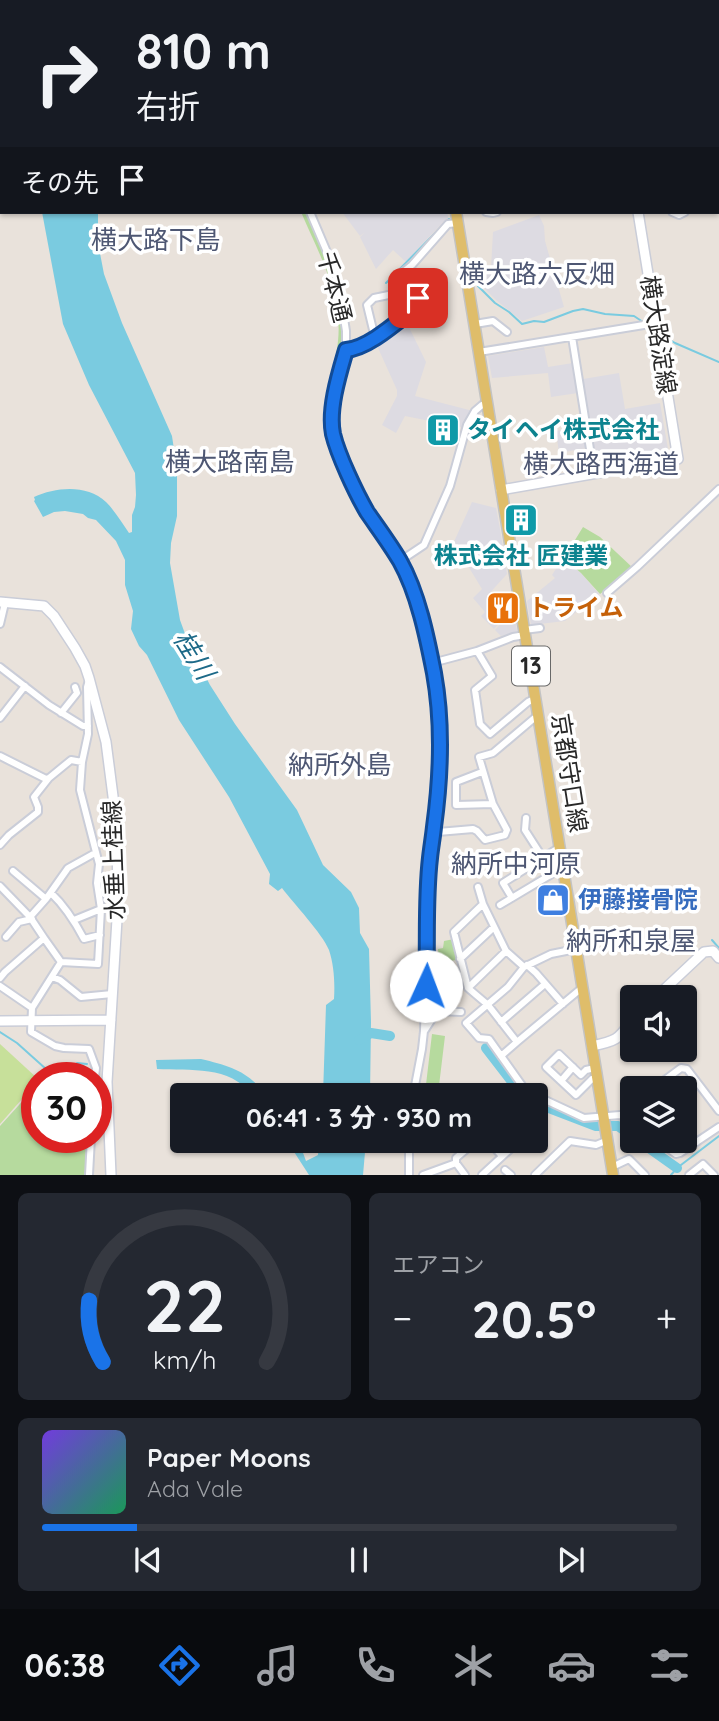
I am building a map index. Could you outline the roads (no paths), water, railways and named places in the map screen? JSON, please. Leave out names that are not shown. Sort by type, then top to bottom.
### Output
[{"type":"main road","name":"京都守口線","points":[[456,214],[612,1171]]},
{"type":"street","name":"千本通","points":[[311,214],[340,287],[346,331],[346,350],[333,409],[333,433],[366,509],[400,561],[418,608],[432,663],[440,723],[437,796],[429,859],[424,1031],[415,1083]]},
{"type":"street","name":"横大路淀線","points":[[594,474],[678,459],[638,214]]},
{"type":"street","points":[[346,350],[375,338],[419,305],[402,273],[448,224],[458,223]]},
{"type":"street","points":[[375,338],[367,305],[374,298],[413,290]]},
{"type":"street","points":[[475,324],[493,321],[507,332]]},
{"type":"street","points":[[479,352],[656,323]]},
{"type":"street","points":[[501,490],[594,474],[572,337]]},
{"type":"street","points":[[400,561],[424,545],[450,486],[467,425],[475,411],[487,403]]},
{"type":"street","points":[[607,593],[719,489]]},
{"type":"street","points":[[0,624],[2,602]]},
{"type":"street","name":"水垂上桂線","points":[[2,602],[32,603],[48,609],[85,666],[106,742],[117,831],[118,903],[107,1082],[111,1175]]},
{"type":"street","points":[[432,663],[477,651],[540,628]]},
{"type":"street","points":[[477,651],[492,676],[474,690],[480,724],[490,734],[536,698]]},
{"type":"street","points":[[1,670],[61,713],[83,726],[88,726]]},
{"type":"street","points":[[61,962],[98,964],[101,909],[97,883],[99,864],[80,796],[82,762],[88,734],[89,678]]},
{"type":"street","points":[[0,718],[25,686]]},
{"type":"street","points":[[61,713],[77,692],[75,687]]},
{"type":"street","points":[[434,830],[438,832],[473,829],[485,841],[505,835],[507,830],[493,804],[479,757],[493,754],[538,715]]},
{"type":"street","points":[[0,756],[46,779],[49,778]]},
{"type":"street","points":[[0,845],[38,813],[34,797],[49,778],[71,760],[82,762]]},
{"type":"street","points":[[482,772],[456,782],[456,804],[493,804]]},
{"type":"street","points":[[526,818],[525,830],[542,858]]},
{"type":"street","points":[[512,898],[503,883],[560,847]]},
{"type":"street","points":[[6,937],[19,922],[31,918],[68,868],[95,853]]},
{"type":"street","points":[[500,905],[562,867]]},
{"type":"street","points":[[13,871],[61,903],[84,939],[100,935]]},
{"type":"street","points":[[478,887],[483,904],[506,951],[526,966],[563,1004]]},
{"type":"street","points":[[0,888],[31,918],[61,962]]},
{"type":"street","points":[[483,904],[454,932],[460,959],[468,988],[488,1004],[517,1042]]},
{"type":"street","points":[[74,920],[101,909]]},
{"type":"street","points":[[460,959],[494,928]]},
{"type":"street","points":[[600,936],[526,966],[508,987],[466,1023],[478,1038],[489,1039],[526,1091],[584,1118],[604,1119],[620,1115]]},
{"type":"street","points":[[0,977],[44,938]]},
{"type":"street","points":[[468,988],[506,951]]},
{"type":"street","points":[[669,985],[704,952],[713,951],[719,958]]},
{"type":"street","points":[[61,962],[32,1007],[31,1032],[55,1046],[89,1049],[94,1062]]},
{"type":"street","points":[[424,1031],[437,1011],[441,966]]},
{"type":"street","points":[[52,976],[81,998],[112,994]]},
{"type":"street","points":[[502,1022],[545,984]]},
{"type":"street","points":[[0,986],[32,1007]]},
{"type":"street","points":[[501,1056],[583,987]]},
{"type":"street","points":[[437,1011],[461,1013]]},
{"type":"street","points":[[0,1021],[111,1020]]},
{"type":"street","points":[[592,1046],[611,1042],[620,1034]]},
{"type":"street","points":[[559,1054],[581,1075],[586,1070],[596,1073],[576,1095],[546,1067],[559,1054]]},
{"type":"street","points":[[561,1081],[573,1068]]},
{"type":"street","points":[[670,1076],[684,1068],[692,1076]]},
{"type":"street","points":[[697,1082],[719,1111]]},
{"type":"street","points":[[697,1142],[719,1127]]},
{"type":"street","points":[[535,1175],[570,1141],[596,1145],[607,1137]]},
{"type":"street","points":[[89,1175],[90,1153]]},
{"type":"street","points":[[409,1153],[409,1175]]},
{"type":"street","points":[[461,1153],[456,1157],[456,1163],[466,1175]]},
{"type":"street","points":[[482,1175],[505,1153]]},
{"type":"street","points":[[612,1171],[629,1159],[645,1175]]},
{"type":"street","points":[[423,1175],[456,1163]]},
{"type":"street","points":[[689,1175],[703,1164],[714,1175]]},
{"type":"water","name":"桂川","points":[[42,214],[98,214],[98,243],[104,274],[122,323],[172,436],[177,470],[177,516],[170,563],[180,620],[210,685],[297,810],[323,865],[351,892],[359,908],[360,933],[369,949],[370,1083],[323,1083],[326,1005],[334,999],[333,968],[329,950],[282,888],[278,891],[269,884],[270,874],[229,797],[179,720],[147,655],[139,646],[131,629],[133,611],[125,585],[125,560],[116,541],[96,520],[83,514],[65,511],[43,517],[34,501],[34,497],[61,489],[90,492],[106,502],[129,533],[132,532],[136,495],[135,473],[89,385],[63,324]]},
{"type":"water","points":[[201,1059],[238,1071],[255,1083],[240,1083],[221,1074],[196,1070],[157,1069],[156,1060]]},
{"type":"water","points":[[295,1153],[303,1153],[306,1161],[318,1153],[365,1153],[363,1175],[309,1175]]},
{"type":"waterway","points":[[386,283],[449,219]]},
{"type":"waterway","points":[[478,286],[522,324],[544,322],[583,309],[634,316],[643,322]]},
{"type":"waterway","points":[[662,335],[719,362]]},
{"type":"waterway","points":[[712,940],[719,948]]},
{"type":"waterway","points":[[0,1032],[38,1062]]},
{"type":"waterway","points":[[359,1040],[371,1033],[390,1036]]},
{"type":"waterway","points":[[486,1048],[513,1083]]},
{"type":"waterway","points":[[548,1108],[596,1126],[620,1127]]},
{"type":"waterway","points":[[671,1175],[719,1136]]},
{"type":"waterway","points":[[656,1153],[677,1168]]},
{"type":"place","name":"タイヘイ株式会社","points":[[443,430]]},
{"type":"place","name":"株式会社 匠建業","points":[[521,520]]},
{"type":"place","name":"トライム","points":[[503,608]]},
{"type":"place","name":"伊藤接骨院","points":[[553,900]]},
{"type":"district","name":"横大路下島","points":[[156,240]]},
{"type":"district","name":"横大路六反畑","points":[[537,274]]},
{"type":"district","name":"横大路南島","points":[[230,462]]},
{"type":"district","name":"横大路西海道","points":[[601,464]]},
{"type":"district","name":"納所外島","points":[[340,765]]},
{"type":"district","name":"納所中河原","points":[[516,864]]},
{"type":"district","name":"納所和泉屋","points":[[631,941]]}]
